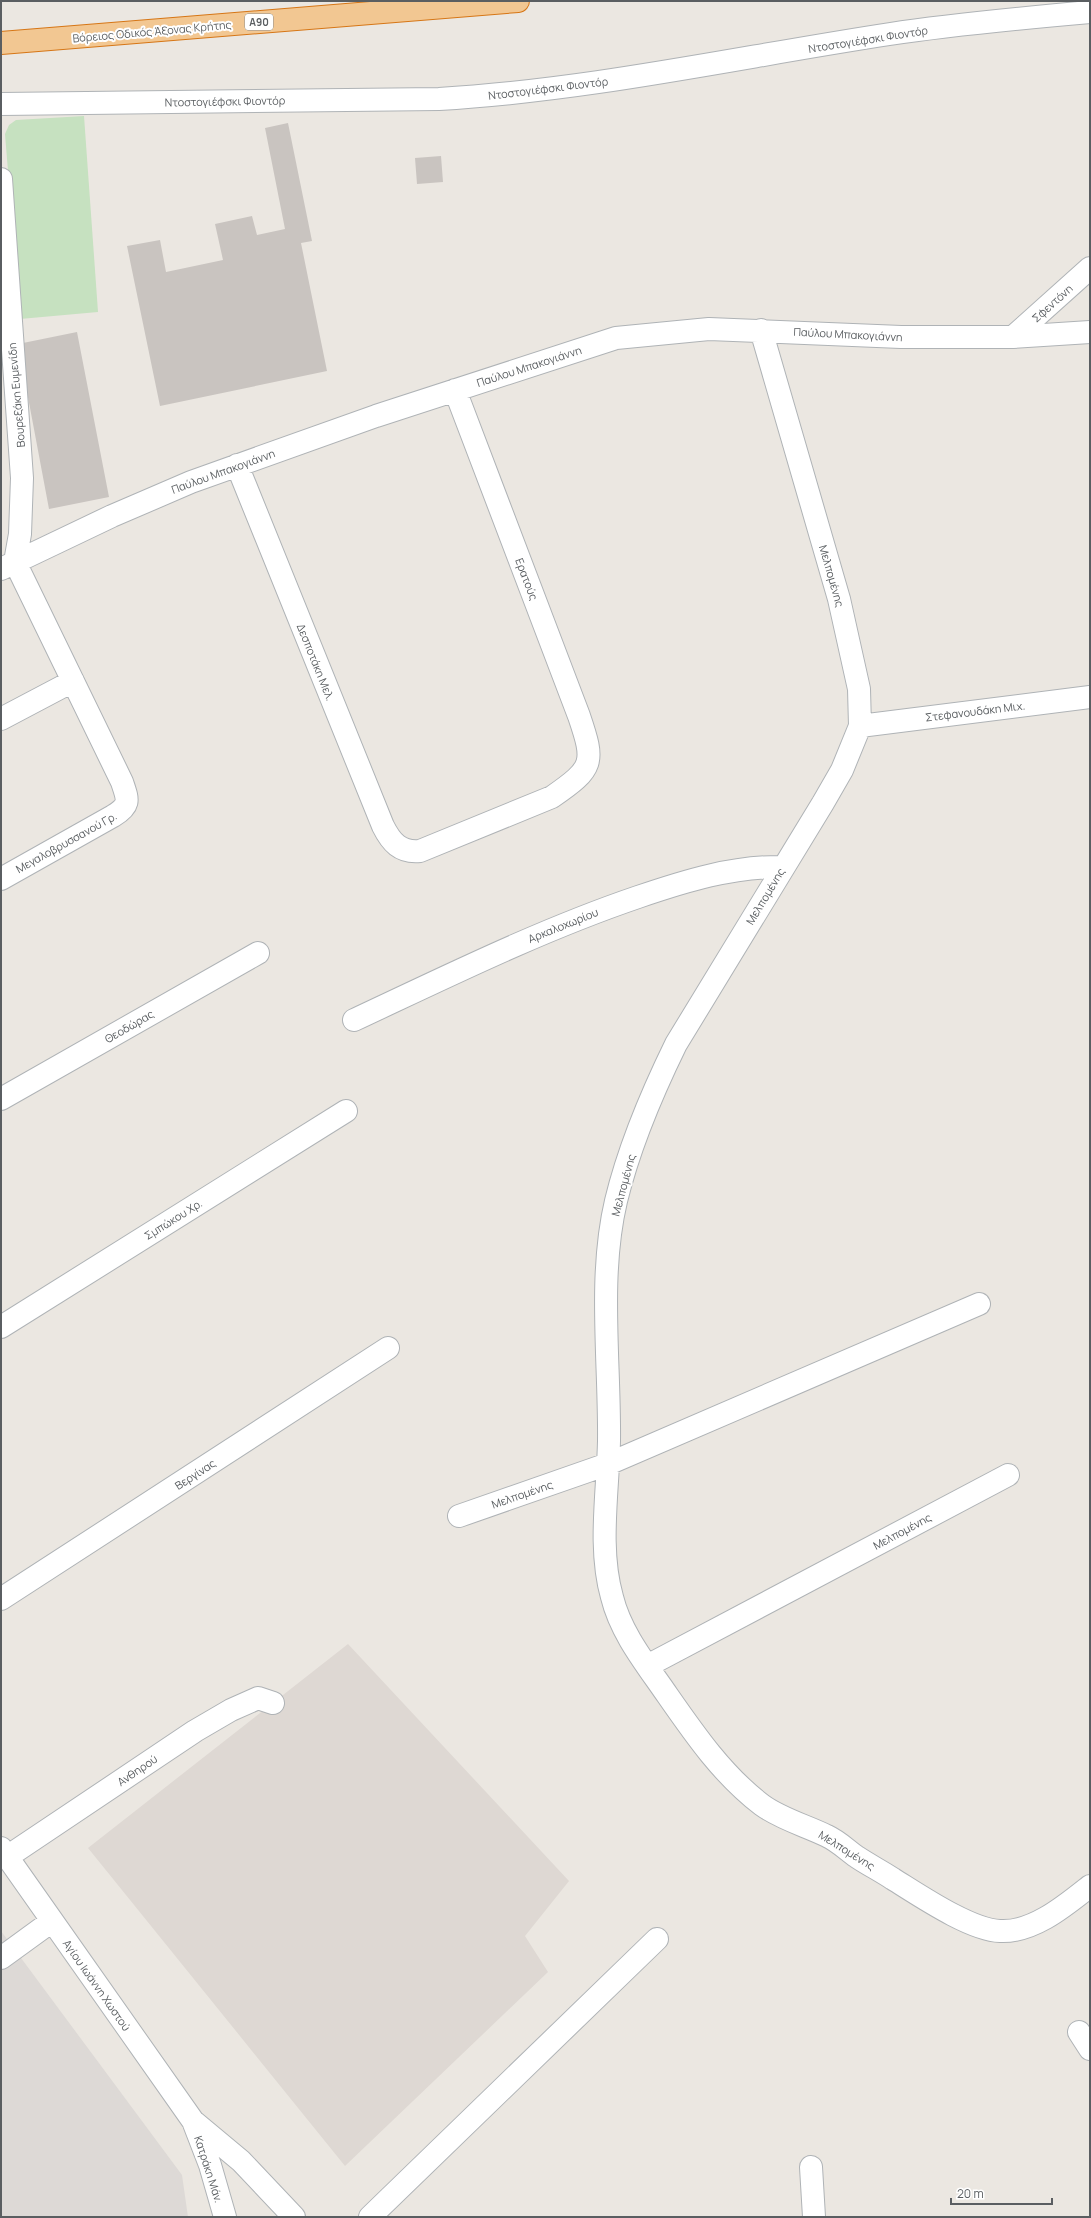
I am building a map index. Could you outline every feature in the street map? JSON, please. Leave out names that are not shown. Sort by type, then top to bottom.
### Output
[{"type":"highway","name":"Βόρειος Οδικός Άξονας Κρήτης","points":[[1,43],[518,1]]},
{"type":"street","name":"Ντοστογιέφσκι Φιοντόρ","points":[[1,104],[439,99],[489,96],[574,86],[890,34],[958,25],[1090,12]]},
{"type":"street","name":"Βουρεξάκη Ευμενίδη","points":[[1,179],[6,338],[18,405],[23,498],[20,534],[6,562]]},
{"type":"street","name":"Σφεντόνη","points":[[1013,337],[1090,268]]},
{"type":"street","name":"Παύλου Μπακογιάννη","points":[[6,562],[168,491],[237,465],[454,390],[616,338],[709,329],[901,337],[1013,337],[1090,332]]},
{"type":"street","name":"Μελπομένης","points":[[760,330],[839,599],[860,689],[860,726],[842,770],[676,1044],[658,1082],[625,1170],[616,1203],[608,1270],[608,1464],[605,1546],[612,1598],[624,1628],[647,1666],[702,1745],[744,1789],[765,1808],[831,1838],[856,1856],[959,1917],[992,1930],[1014,1930],[1049,1915],[1090,1886]]},
{"type":"street","name":"Ερατούς","points":[[407,851],[420,852],[552,797],[572,784],[585,770],[589,760],[587,740],[454,390]]},
{"type":"street","name":"Δεσποτάκη Μελ.","points":[[237,465],[383,826],[393,843],[407,851]]},
{"type":"street","points":[[1,719],[73,681],[6,562]]},
{"type":"street","name":"Μεγαλοβρυσσανού Γρ.","points":[[1,879],[125,808],[127,802],[122,782],[73,681]]},
{"type":"street","name":"Στεφανουδάκη Μιχ.","points":[[860,726],[1090,697]]},
{"type":"street","name":"Αρκαλοχωρίου","points":[[354,1020],[533,937],[609,907],[660,889],[735,869],[783,867]]},
{"type":"street","name":"Θεοδώρας","points":[[1,1099],[258,953]]},
{"type":"street","name":"Σμπώκου Χρ.","points":[[1,1327],[346,1111]]},
{"type":"street","name":"Μελπομένης","points":[[459,1516],[608,1464],[979,1304]]},
{"type":"street","name":"Βεργίνας","points":[[1,1599],[388,1348]]},
{"type":"street","name":"Μελπομένης","points":[[647,1666],[1008,1475]]},
{"type":"street","name":"Ανθηρού","points":[[4,1853],[194,1731],[231,1710],[258,1698],[273,1703]]},
{"type":"street","name":"Αγίου Ιωάννη Χωστού","points":[[4,1853],[193,2121]]},
{"type":"street","points":[[1,1958],[52,1921]]},
{"type":"street","points":[[370,2217],[657,1939]]},
{"type":"street","points":[[193,2121],[241,2161],[294,2217]]},
{"type":"street","name":"Κατράκη Μάν.","points":[[193,2121],[210,2164],[224,2217]]},
{"type":"street","points":[[811,2167],[814,2217]]},
{"type":"shaded area","points":[[348,1644],[569,1881],[525,1936],[548,1972],[345,2166],[88,1848]]},
{"type":"shaded area","points":[[1,1931],[182,2175],[188,2217],[1,2217]]},
{"type":"green space","points":[[84,116],[98,312],[20,319],[5,134],[9,125],[16,120]]},
{"type":"building","points":[[288,123],[312,241],[301,243],[327,371],[160,406],[127,246],[160,240],[166,272],[223,260],[215,224],[252,216],[257,235],[285,229],[265,128]]},
{"type":"building","points":[[441,156],[443,182],[417,184],[415,158]]},
{"type":"building","points":[[77,332],[109,497],[49,509],[18,344]]}]
